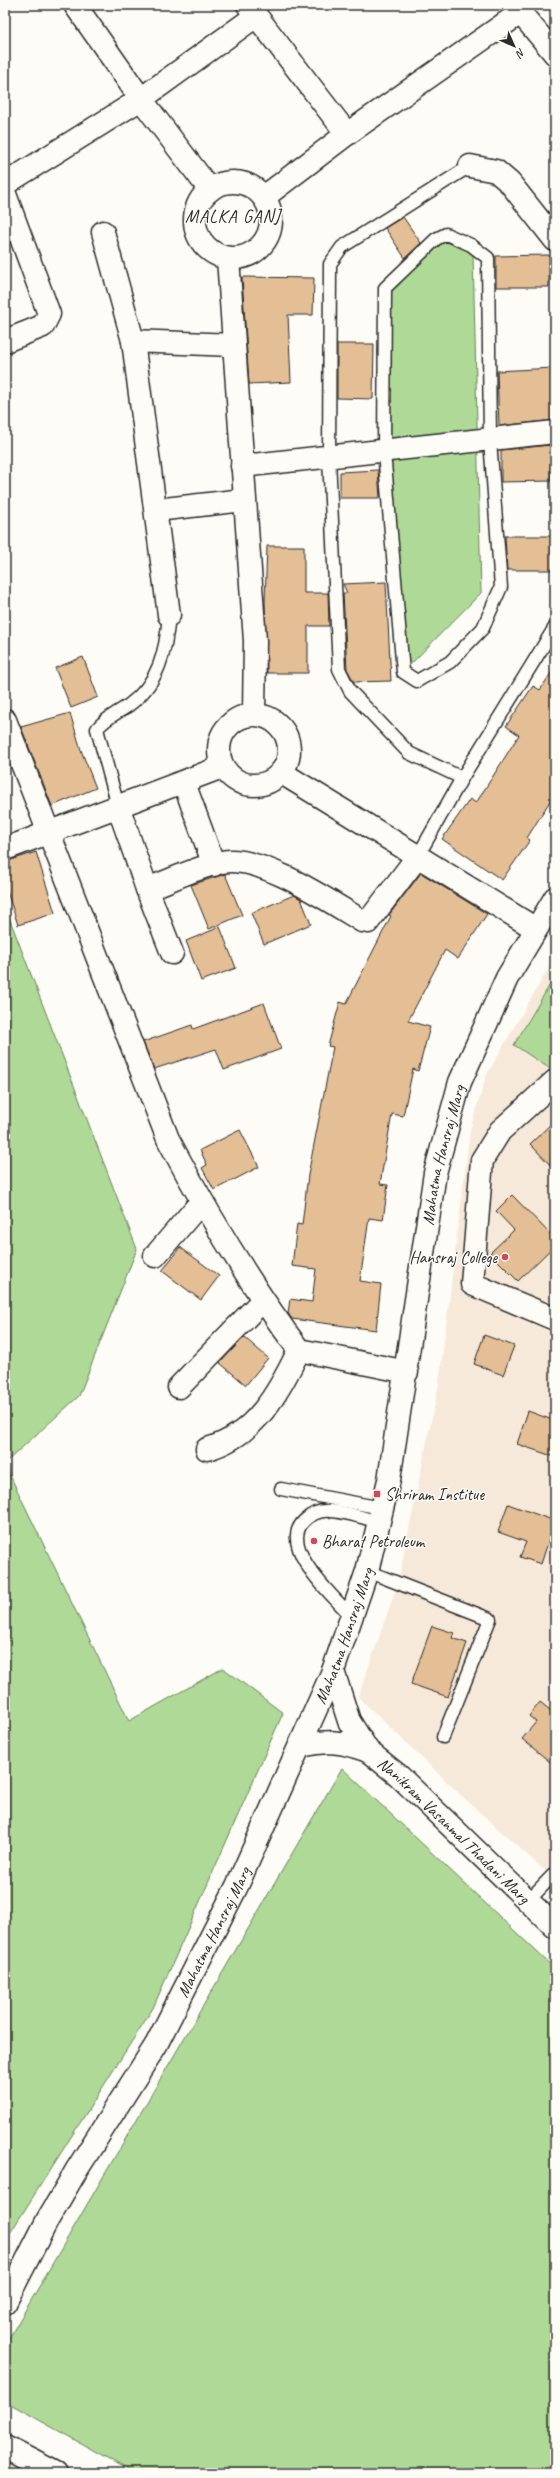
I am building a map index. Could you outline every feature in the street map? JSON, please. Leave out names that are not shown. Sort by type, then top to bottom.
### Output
[{"type":"street","points":[[75,5],[141,99],[210,190]]},
{"type":"street","points":[[264,197],[517,9],[555,54]]},
{"type":"street","points":[[5,184],[141,99],[252,11],[347,134]]},
{"type":"street","points":[[470,166],[496,171],[506,179],[555,240]]},
{"type":"street","points":[[238,182],[253,187],[264,197],[270,210],[271,225],[266,239],[257,250],[243,257],[228,258],[214,254],[203,244],[196,230],[195,215],[200,201],[210,190],[224,184],[238,182]]},
{"type":"street","points":[[5,194],[49,314],[43,326],[5,341]]},
{"type":"street","points":[[103,232],[133,341],[169,616]]},
{"type":"street","points":[[228,258],[255,641],[254,713]]},
{"type":"street","points":[[133,341],[233,345]]},
{"type":"street","points":[[242,466],[329,458],[555,432]]},
{"type":"street","points":[[156,510],[244,500]]},
{"type":"street","points":[[254,713],[277,722],[286,733],[290,746],[288,761],[282,773],[271,782],[257,786],[244,784],[231,778],[222,767],[218,754],[220,740],[226,728],[237,719],[254,713]]},
{"type":"street","points":[[5,720],[50,831],[168,1139],[201,1202],[262,1301],[299,1350],[407,1372]]},
{"type":"street","points":[[5,849],[50,831],[184,783],[222,767]]},
{"type":"street","points":[[282,773],[536,929]]},
{"type":"street","points":[[184,783],[214,864]]},
{"type":"street","points":[[118,806],[147,889],[172,953]]},
{"type":"street","points":[[147,889],[214,864],[224,862],[242,862],[260,866],[309,889],[362,921],[368,922],[418,856]]},
{"type":"street","name":"Mahatma Hansraj Marg","points":[[5,2303],[48,2219],[72,2178],[156,2045],[237,1886],[301,1746],[333,1671],[367,1571],[389,1480],[407,1372],[435,1173],[460,1082],[508,978],[555,898]]},
{"type":"street","points":[[555,1081],[500,1131],[482,1160],[472,1284],[555,1319]]},
{"type":"street","points":[[155,1256],[201,1202]]},
{"type":"street","points":[[179,1387],[262,1301]]},
{"type":"street","points":[[207,1449],[228,1441],[251,1425],[266,1409],[299,1350]]},
{"type":"street","points":[[333,1671],[349,1720],[368,1751]]},
{"type":"street","points":[[301,1746],[325,1741],[343,1742],[368,1751]]},
{"type":"street","name":"Nanikram Vasanmal Thadani Marg","points":[[368,1751],[398,1775],[555,1927]]},
{"type":"street","points":[[5,2446],[56,2473]]},
{"type":"lane","points":[[462,778],[410,753],[350,691],[343,680],[339,668],[329,458],[330,264],[333,257],[342,247],[470,166]]},
{"type":"lane","points":[[446,234],[471,245],[488,258],[490,440],[501,587],[483,628],[450,662],[417,681],[403,672],[384,452],[385,288],[436,239],[446,234]]},
{"type":"lane","points":[[118,806],[97,730],[142,695],[148,687],[160,666],[167,642],[169,616]]},
{"type":"lane","points":[[418,856],[462,778],[555,627]]},
{"type":"lane","points":[[281,1489],[380,1515]]},
{"type":"lane","points":[[352,1618],[310,1569],[299,1552],[296,1540],[299,1526],[311,1514],[331,1511],[380,1515]]},
{"type":"lane","points":[[367,1571],[490,1620],[443,1737]]},
{"type":"lane","points":[[528,1901],[555,1873]]},
{"type":"shaded area","name":"Hansraj College","points":[[555,957],[555,1880],[463,1797],[358,1697],[398,1583],[439,1383],[470,1130],[487,1074]]},
{"type":"green space","points":[[444,238],[473,253],[481,593],[397,678],[384,295]]},
{"type":"green space","points":[[5,907],[137,1249],[79,1396],[5,1463]]},
{"type":"green space","points":[[555,976],[555,1067],[552,1070],[514,1045]]},
{"type":"green space","points":[[5,1465],[129,1721],[223,1668],[283,1713],[153,2008],[5,2241]]},
{"type":"green space","points":[[342,1768],[555,1969],[555,2473],[134,2473],[5,2401],[5,2345]]},
{"type":"green space","points":[[5,2464],[19,2473],[5,2473]]},
{"type":"building","points":[[403,217],[421,243],[405,258],[385,228]]},
{"type":"building","points":[[549,255],[549,287],[496,287],[496,256]]},
{"type":"building","points":[[242,277],[314,278],[313,315],[288,315],[291,382],[249,384]]},
{"type":"building","points":[[337,344],[374,344],[373,399],[337,398]]},
{"type":"building","points":[[553,368],[555,420],[499,426],[497,371]]},
{"type":"building","points":[[551,445],[551,481],[501,482],[501,450]]},
{"type":"building","points":[[378,470],[380,498],[340,498],[340,472]]},
{"type":"building","points":[[505,536],[555,536],[555,570],[507,570]]},
{"type":"building","points":[[267,546],[304,546],[304,593],[328,593],[329,626],[308,626],[308,673],[267,673],[265,602]]},
{"type":"building","points":[[386,582],[391,681],[354,682],[347,669],[343,593],[347,593],[343,584]]},
{"type":"building","points":[[83,657],[98,697],[71,708],[55,668]]},
{"type":"building","points":[[555,667],[555,793],[527,838],[530,840],[502,880],[442,839],[470,799],[476,803],[519,735],[506,726],[533,686],[540,690]]},
{"type":"building","points":[[70,713],[81,750],[96,788],[52,806],[21,727]]},
{"type":"building","points":[[36,852],[55,913],[18,925],[5,885],[5,862]]},
{"type":"building","points":[[421,873],[487,914],[458,959],[445,950],[408,1021],[430,1027],[418,1071],[413,1069],[403,1116],[392,1114],[380,1184],[388,1185],[383,1220],[369,1218],[360,1281],[381,1284],[376,1330],[292,1319],[288,1313],[290,1299],[312,1302],[316,1269],[292,1266],[297,1224],[302,1225],[308,1175],[333,1047],[328,1046],[340,1002],[346,1004],[391,916],[389,915]]},
{"type":"building","points":[[225,874],[242,915],[209,929],[191,885]]},
{"type":"building","points":[[294,895],[301,899],[311,924],[264,944],[251,913]]},
{"type":"building","points":[[220,927],[236,968],[201,981],[186,941]]},
{"type":"building","points":[[264,1003],[281,1049],[224,1070],[216,1049],[154,1069],[143,1042],[192,1025],[193,1029]]},
{"type":"building","points":[[555,1120],[555,1170],[530,1144]]},
{"type":"building","points":[[240,1130],[259,1167],[214,1190],[202,1168],[207,1165],[200,1150]]},
{"type":"building","points":[[512,1195],[555,1239],[555,1245],[518,1281],[490,1253],[514,1230],[496,1211]]},
{"type":"building","points":[[180,1247],[219,1276],[201,1300],[162,1271]]},
{"type":"building","points":[[484,1335],[514,1346],[503,1375],[474,1364]]},
{"type":"building","points":[[244,1337],[268,1358],[246,1385],[220,1363]]},
{"type":"building","points":[[528,1411],[555,1421],[555,1457],[517,1444]]},
{"type":"building","points":[[508,1504],[555,1521],[541,1564],[520,1557],[526,1542],[498,1532]]},
{"type":"building","points":[[432,1626],[454,1633],[452,1638],[467,1643],[448,1697],[411,1684]]},
{"type":"building","points":[[540,1702],[555,1714],[555,1766],[522,1739],[536,1722],[529,1716]]},
{"type":"place","name":"Hansraj College","points":[[505,1257]]},
{"type":"place","name":"Shriram Institue","points":[[377,1494]]},
{"type":"place","name":"Bharat Petroleum","points":[[314,1541]]},
{"type":"district","name":"MALKA GANJ","points":[[233,216]]}]
